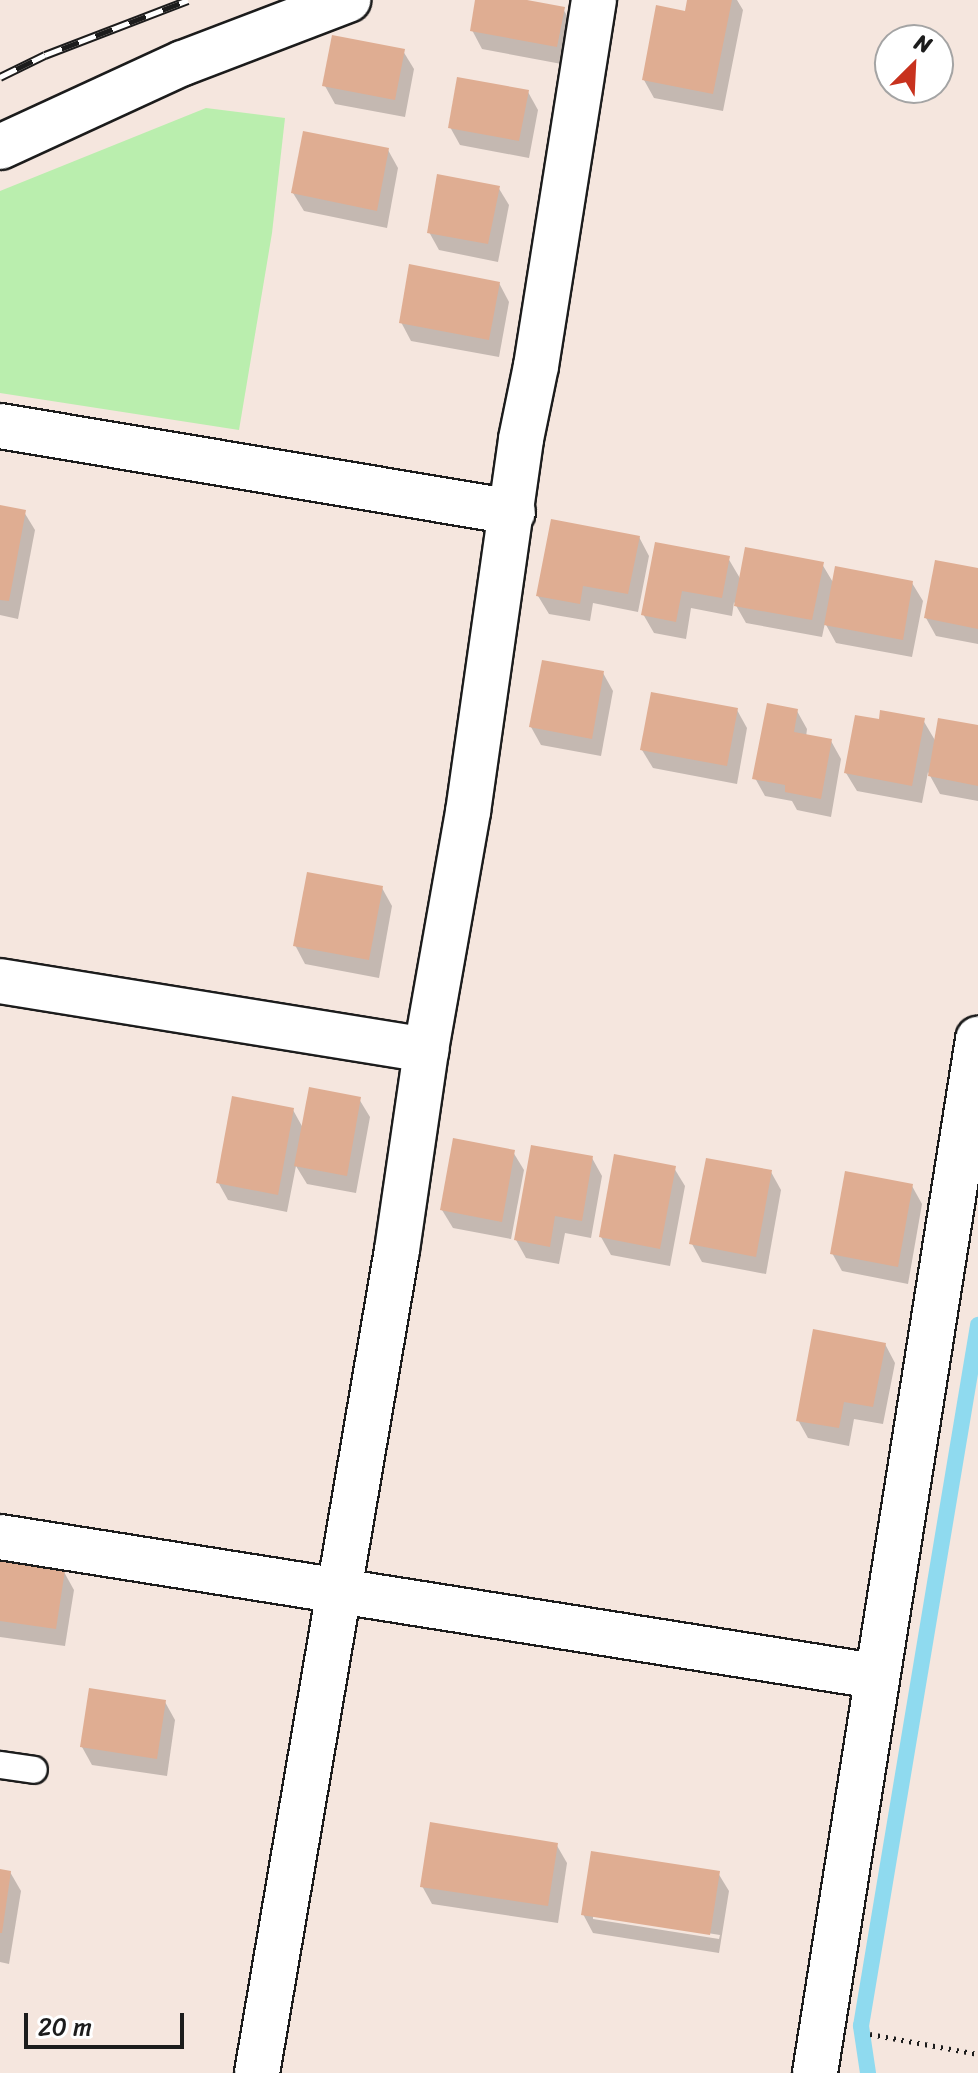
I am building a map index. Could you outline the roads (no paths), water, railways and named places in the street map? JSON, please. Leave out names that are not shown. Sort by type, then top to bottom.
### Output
[{"type":"street","points":[[0,147],[183,63],[348,0]]},
{"type":"street","points":[[257,2073],[397,1250],[426,1050],[468,812],[521,439],[536,366],[594,0]]},
{"type":"street","points":[[0,426],[513,512]]},
{"type":"street","points":[[0,981],[426,1050]]},
{"type":"street","points":[[815,2073],[875,1676],[978,1039]]},
{"type":"street","points":[[0,1537],[875,1676]]},
{"type":"lane","points":[[0,1765],[34,1770]]},
{"type":"waterway","points":[[868,2073],[861,2026],[978,1325]]},
{"type":"railway","points":[[0,77],[45,55],[188,0]]}]
